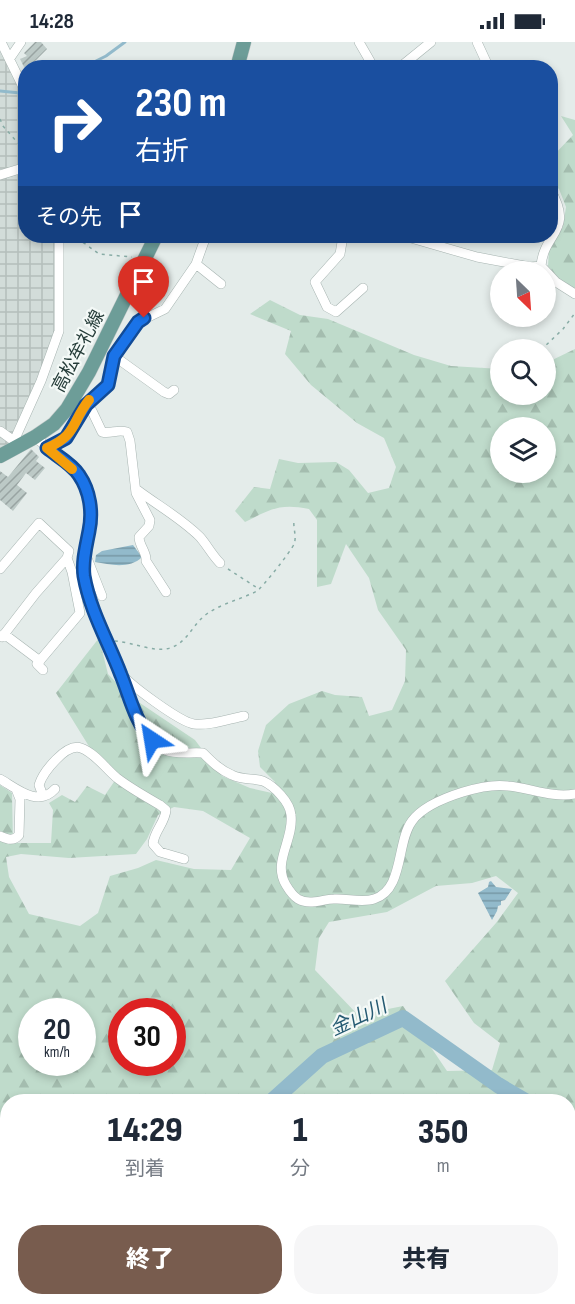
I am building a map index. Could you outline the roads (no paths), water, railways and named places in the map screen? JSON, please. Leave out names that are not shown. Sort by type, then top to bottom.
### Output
[{"type":"main road","points":[[239,60],[244,42]]},
{"type":"main road","name":"高松牟礼線","points":[[0,456],[15,445],[35,437],[54,424],[67,409],[79,391],[152,243]]},
{"type":"street","points":[[2,42],[18,76]]},
{"type":"street","points":[[10,58],[21,42]]},
{"type":"street","points":[[360,42],[370,60]]},
{"type":"street","points":[[409,60],[431,42]]},
{"type":"street","points":[[477,42],[485,60]]},
{"type":"street","points":[[0,175],[18,169]]},
{"type":"street","points":[[558,202],[562,225],[558,231]]},
{"type":"street","points":[[0,431],[15,445],[59,331],[59,243]]},
{"type":"street","points":[[47,448],[61,442],[69,434],[86,405],[108,385],[114,356],[138,322],[165,309],[196,264],[204,243]]},
{"type":"street","points":[[342,243],[340,254],[315,282],[327,307],[336,312],[363,288]]},
{"type":"street","points":[[428,243],[498,261]]},
{"type":"street","points":[[542,261],[550,243]]},
{"type":"street","points":[[196,264],[221,284]]},
{"type":"street","points":[[556,282],[575,294]]},
{"type":"street","points":[[114,356],[164,392],[169,394],[174,390]]},
{"type":"street","points":[[86,405],[92,411],[102,432],[121,430],[127,432],[136,489],[150,520],[149,526],[139,537],[139,543],[147,557],[146,561],[166,592]]},
{"type":"street","points":[[35,437],[78,474],[91,502],[91,522],[83,563],[85,579],[105,640],[143,730],[162,750],[178,753],[203,753],[220,769],[234,777],[262,781],[275,790],[285,801],[291,814],[288,842],[280,863],[283,879],[298,899],[309,902],[333,899],[374,899],[381,895],[394,882],[401,848],[413,818],[435,804],[463,792],[505,785],[554,795],[575,794]]},
{"type":"street","points":[[136,489],[187,526],[220,563]]},
{"type":"street","points":[[0,569],[39,523],[69,551],[67,558],[2,635],[41,666],[80,613],[67,558]]},
{"type":"street","points":[[85,553],[102,596]]},
{"type":"street","points":[[121,674],[146,696],[180,718],[194,724],[244,716]]},
{"type":"street","points":[[43,796],[39,785],[46,770],[70,748],[80,748],[91,754],[118,778],[166,810],[165,819],[154,836],[153,844],[160,852],[184,859]]},
{"type":"street","points":[[0,778],[28,796],[51,794],[55,789]]},
{"type":"street","points":[[0,836],[9,840],[19,835],[20,799],[16,789]]},
{"type":"water","points":[[133,545],[142,557],[137,561],[126,565],[95,562],[96,555],[102,551]]},
{"type":"water","points":[[491,881],[496,887],[512,889],[505,900],[501,901],[492,920],[478,893],[488,887]]},
{"type":"waterway","points":[[98,60],[125,42]]},
{"type":"waterway","points":[[0,91],[18,93]]},
{"type":"waterway","name":"金山川","points":[[280,1094],[322,1056],[403,1018],[513,1094]]}]
